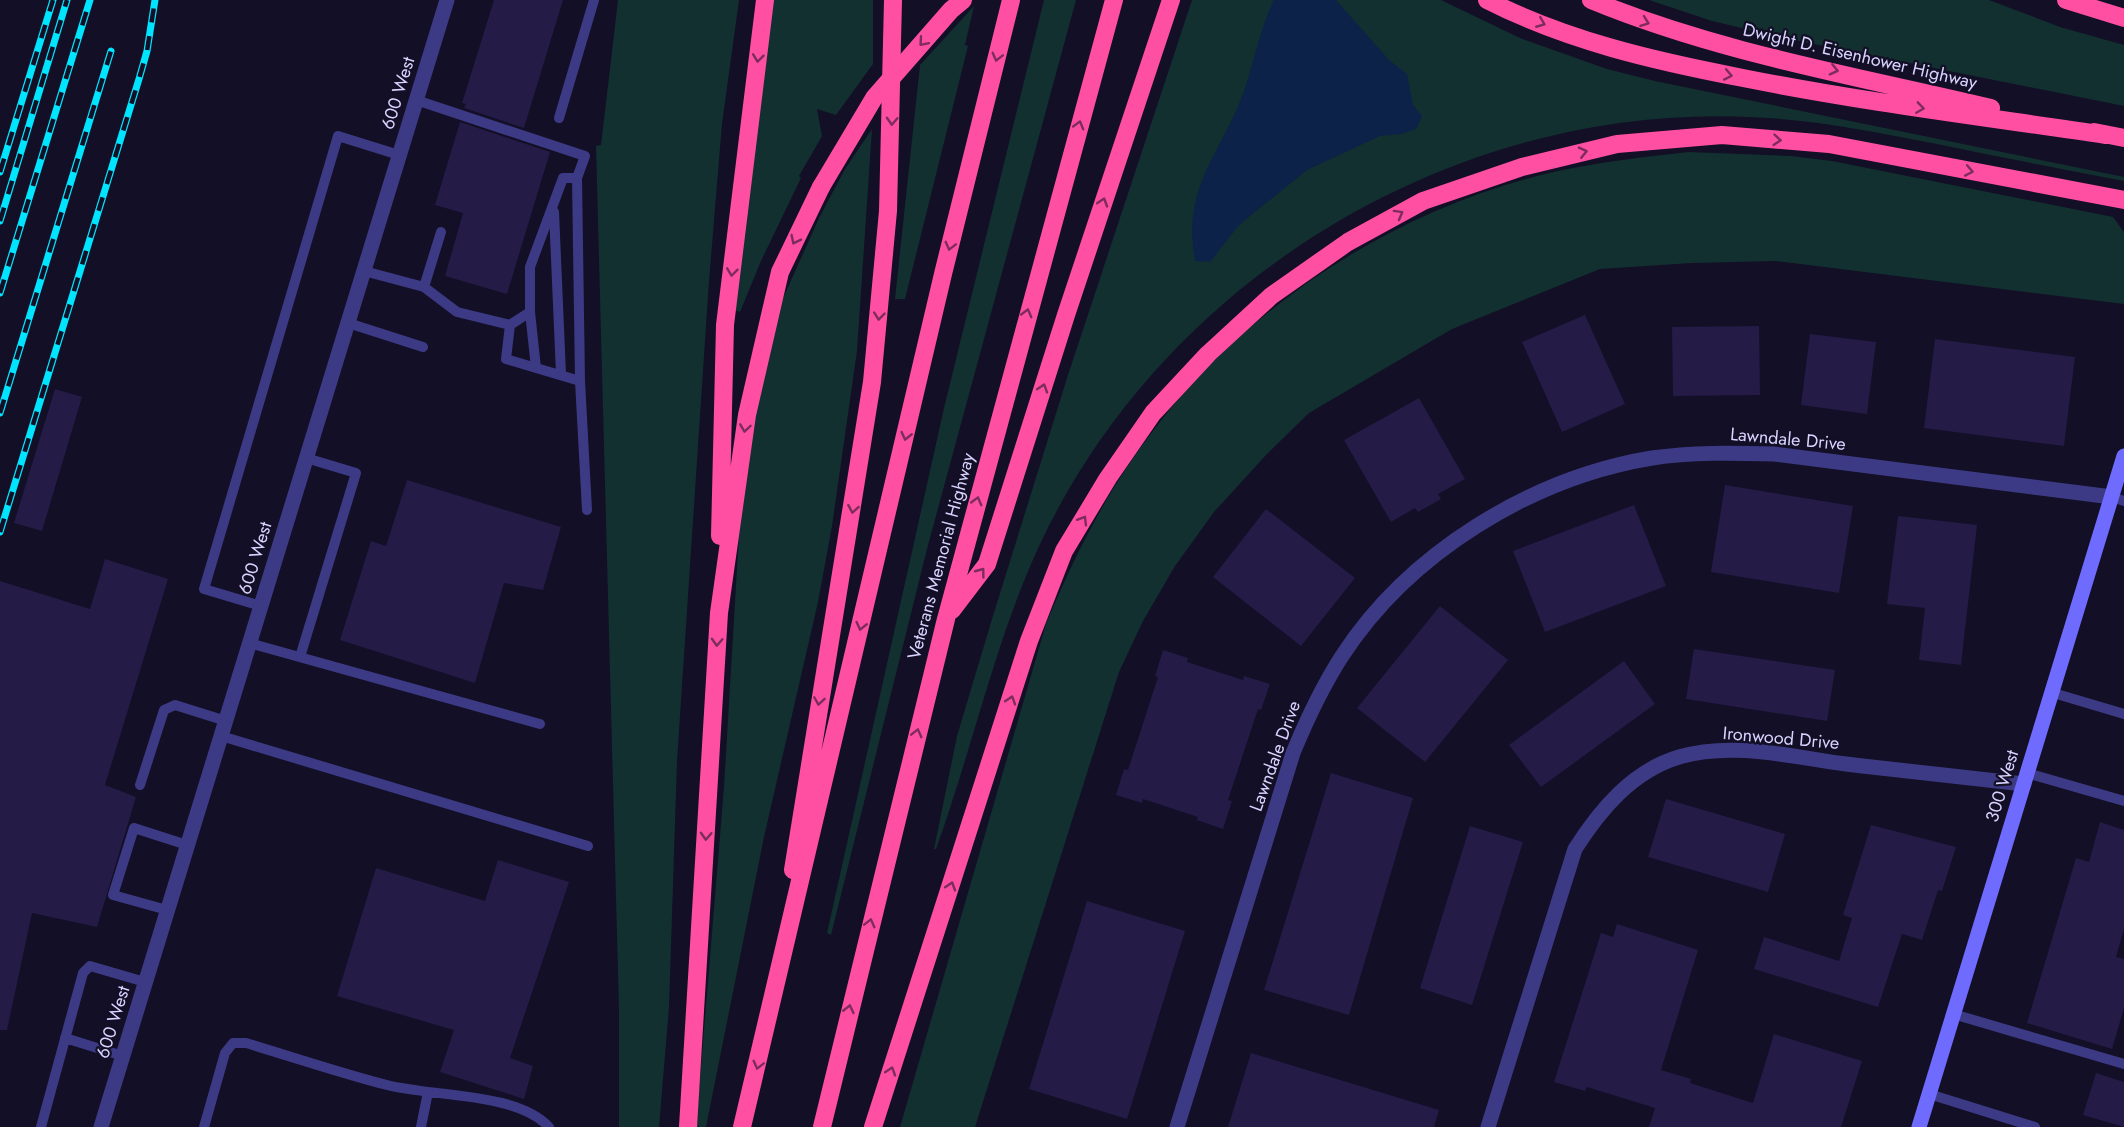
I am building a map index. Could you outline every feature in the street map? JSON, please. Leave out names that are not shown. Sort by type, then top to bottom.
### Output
[{"type":"highway","points":[[688,1127],[719,613],[725,325],[765,0]]},
{"type":"highway","points":[[772,1008],[829,640],[857,486],[873,371],[888,211],[893,0]]},
{"type":"highway","points":[[719,613],[747,415],[780,272],[821,187],[874,98],[963,0]]},
{"type":"highway","points":[[742,1127],[772,1008],[943,274],[1011,0]]},
{"type":"highway","name":"Veterans Memorial Highway","points":[[822,1127],[946,619],[1114,0]]},
{"type":"highway","points":[[946,619],[987,564],[1171,0]]},
{"type":"highway","points":[[1487,0],[1563,32],[1672,64],[1820,93],[2115,136]]},
{"type":"highway","name":"Dwight D. Eisenhower Highway","points":[[1591,0],[1653,24],[1716,44],[2115,136]]},
{"type":"highway","points":[[2066,0],[2124,18]]},
{"type":"highway","points":[[873,1127],[1029,641],[1064,551],[1107,478],[1154,413],[1208,354],[1271,296],[1348,242],[1423,201],[1522,166],[1617,144],[1722,135],[1829,144],[2121,199]]},
{"type":"main road","name":"300 West","points":[[1919,1127],[2050,692],[2118,499],[2124,456]]},
{"type":"street","name":"600 West","points":[[101,1127],[447,0]]},
{"type":"street","name":"Lawndale Drive","points":[[1177,1127],[1293,753],[1316,699],[1344,654],[1377,611],[1405,582],[1454,542],[1507,509],[1552,487],[1600,470],[1650,458],[1697,454],[1774,454],[2118,499]]},
{"type":"street","name":"Ironwood Drive","points":[[1488,1127],[1575,849],[1596,816],[1625,787],[1651,770],[1678,757],[1712,751],[1762,752],[2025,778]]},
{"type":"lane","points":[[559,118],[594,0]]},
{"type":"lane","points":[[416,100],[585,156],[578,178],[580,381],[587,510]]},
{"type":"lane","points":[[261,606],[204,589],[338,136],[399,155]]},
{"type":"lane","points":[[536,368],[530,312],[530,267],[563,178],[578,178]]},
{"type":"lane","points":[[554,205],[561,375]]},
{"type":"lane","points":[[424,287],[441,232]]},
{"type":"lane","points":[[364,271],[424,287],[457,312],[510,325],[530,312]]},
{"type":"lane","points":[[348,323],[423,346]]},
{"type":"lane","points":[[510,325],[506,359],[580,381]]},
{"type":"lane","points":[[300,657],[357,473],[306,458]]},
{"type":"lane","points":[[249,643],[540,724]]},
{"type":"lane","points":[[2050,692],[2124,714]]},
{"type":"lane","points":[[141,785],[164,710],[175,705],[226,721]]},
{"type":"lane","points":[[221,736],[588,846]]},
{"type":"lane","points":[[2025,778],[2124,801]]},
{"type":"lane","points":[[167,910],[113,895],[134,828],[188,844]]},
{"type":"lane","points":[[41,1127],[83,973],[90,966],[146,982]]},
{"type":"lane","points":[[1953,1014],[2124,1064]]},
{"type":"lane","points":[[65,1038],[123,1056]]},
{"type":"lane","points":[[204,1127],[225,1053],[233,1043],[246,1043],[389,1085],[513,1105],[538,1115],[549,1127]]},
{"type":"lane","points":[[421,1127],[428,1092]]},
{"type":"lane","points":[[1929,1094],[2035,1127]]},
{"type":"green space","points":[[618,0],[739,0],[722,124],[709,281],[677,761],[669,1007],[659,1127],[619,1127],[619,1010],[596,146],[601,145]]},
{"type":"green space","points":[[765,0],[873,0],[873,64],[836,115],[817,109],[822,136],[799,176],[801,178],[761,261],[740,312],[732,309]]},
{"type":"green space","points":[[1044,0],[1076,0],[927,549],[831,935],[827,933],[944,408]]},
{"type":"green space","points":[[1192,0],[1441,0],[1520,38],[1607,69],[1655,81],[2124,177],[2124,181],[1820,123],[1749,117],[1640,121],[1532,141],[1429,176],[1332,225],[1243,287],[1164,362],[1096,447],[1041,542],[1025,579],[997,655],[949,811],[936,849],[934,849],[957,736],[992,619],[1067,378]]},
{"type":"green space","points":[[1649,0],[1989,0],[2060,27],[2124,45],[2124,106],[1784,38],[1712,21]]},
{"type":"green space","points":[[974,6],[965,45],[968,46],[905,299],[895,299],[920,65]]},
{"type":"green space","points":[[872,129],[857,351],[832,526],[818,602],[764,837],[706,1127],[696,1127],[724,787],[743,468],[770,340],[784,296],[819,218],[845,169]]},
{"type":"green space","points":[[1688,152],[1791,156],[1832,161],[2113,217],[2124,232],[2124,304],[1775,261],[1600,269],[1452,329],[1309,413],[1267,454],[1214,512],[1175,566],[1143,621],[1119,672],[975,1127],[900,1127],[1046,624],[1094,522],[1123,473],[1156,427],[1195,381],[1238,338],[1285,299],[1335,264],[1388,234],[1443,208],[1500,187],[1558,171]]},
{"type":"water","points":[[1274,0],[1336,0],[1389,60],[1407,74],[1413,105],[1422,116],[1416,129],[1401,134],[1380,136],[1307,170],[1239,225],[1210,262],[1195,261],[1192,234],[1199,190],[1206,170],[1236,111]]},
{"type":"building","points":[[494,0],[563,0],[524,128],[464,108],[466,104],[462,103]]},
{"type":"building","points":[[460,122],[550,152],[507,294],[445,276],[463,213],[435,205]]},
{"type":"building","points":[[1585,315],[1625,404],[1562,432],[1522,342]]},
{"type":"building","points":[[1759,326],[1760,395],[1673,396],[1672,327]]},
{"type":"building","points":[[1810,334],[1876,342],[1867,414],[1801,405]]},
{"type":"building","points":[[1935,339],[2075,357],[2064,446],[1924,428]]},
{"type":"building","points":[[55,389],[82,397],[42,531],[14,523]]},
{"type":"building","points":[[1419,398],[1465,479],[1438,494],[1441,499],[1418,512],[1415,508],[1391,522],[1344,440]]},
{"type":"building","points":[[407,480],[561,527],[543,590],[504,583],[475,683],[340,640],[371,541],[386,546]]},
{"type":"building","points":[[1725,485],[1853,506],[1839,593],[1711,572]]},
{"type":"building","points":[[1634,505],[1666,586],[1545,632],[1513,551]]},
{"type":"building","points":[[1266,509],[1355,578],[1301,646],[1213,577]]},
{"type":"building","points":[[1898,516],[1977,525],[1961,665],[1919,660],[1925,608],[1887,604]]},
{"type":"building","points":[[105,559],[168,579],[105,785],[136,797],[97,927],[32,913],[7,1030],[0,1030],[0,581],[90,609]]},
{"type":"building","points":[[1440,606],[1508,660],[1425,762],[1357,708]]},
{"type":"building","points":[[1694,649],[1835,670],[1827,721],[1686,699]]},
{"type":"building","points":[[1163,650],[1188,658],[1187,662],[1243,680],[1244,676],[1270,684],[1261,710],[1258,709],[1228,800],[1232,801],[1223,829],[1197,820],[1198,817],[1143,799],[1142,803],[1116,795],[1124,769],[1128,770],[1158,677],[1155,676]]},
{"type":"building","points":[[1624,661],[1655,704],[1541,787],[1509,745]]},
{"type":"building","points":[[1331,773],[1413,798],[1349,1015],[1264,990]]},
{"type":"building","points":[[1666,799],[1785,834],[1768,892],[1648,857]]},
{"type":"building","points":[[2100,822],[2124,830],[2124,929],[2116,957],[2124,959],[2124,1008],[2112,1049],[2027,1023],[2076,858],[2089,862]]},
{"type":"building","points":[[1871,825],[1956,847],[1942,891],[1938,890],[1922,940],[1902,934],[1878,1007],[1754,969],[1764,937],[1839,961],[1852,918],[1843,915]]},
{"type":"building","points":[[1470,826],[1523,842],[1472,1005],[1420,988]]},
{"type":"building","points":[[498,860],[569,882],[510,1058],[533,1066],[524,1099],[440,1072],[454,1030],[337,996],[376,868],[485,901]]},
{"type":"building","points":[[1087,901],[1185,931],[1127,1119],[1029,1089]]},
{"type":"building","points":[[1617,924],[1698,950],[1661,1070],[1691,1079],[1690,1083],[1753,1103],[1774,1034],[1862,1061],[1841,1127],[1649,1127],[1655,1108],[1587,1087],[1585,1091],[1554,1082],[1601,933],[1613,937]]},
{"type":"building","points":[[1251,1053],[1439,1110],[1434,1127],[1228,1127]]},
{"type":"building","points":[[2096,1073],[2124,1082],[2124,1127],[2083,1115]]},
{"type":"railway","points":[[0,172],[53,0]]},
{"type":"railway","points":[[0,221],[67,0]]},
{"type":"railway","points":[[0,293],[90,0]]},
{"type":"railway","points":[[0,532],[139,79],[147,51],[155,0]]},
{"type":"railway","points":[[0,413],[111,51]]}]
